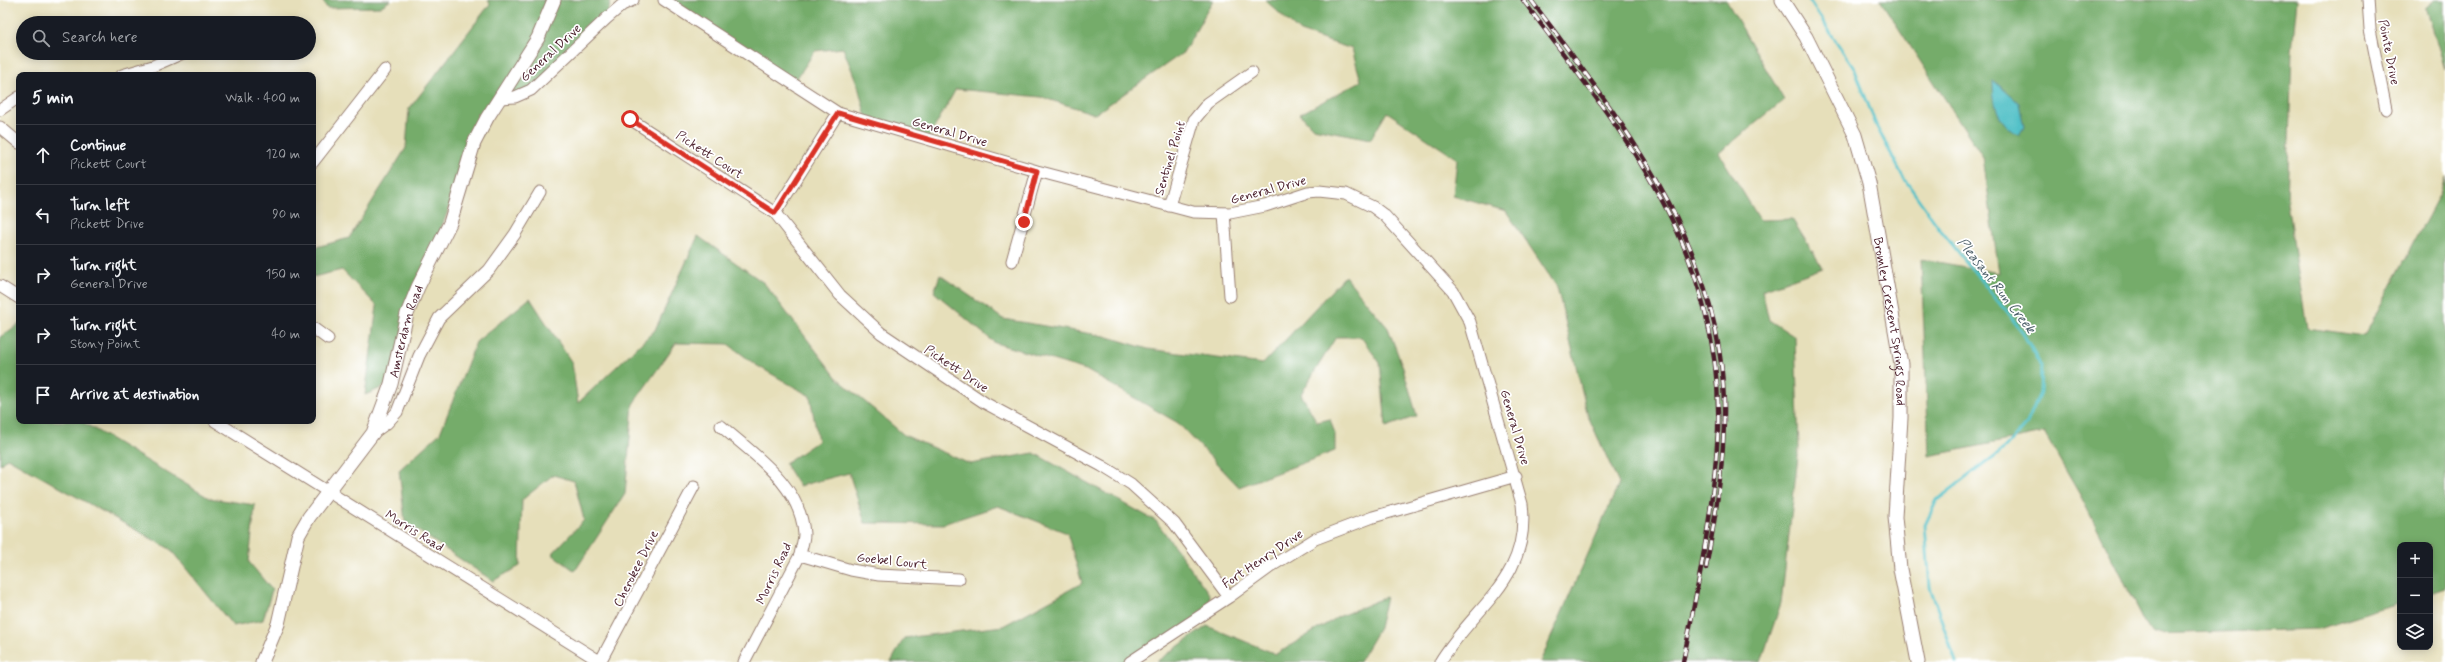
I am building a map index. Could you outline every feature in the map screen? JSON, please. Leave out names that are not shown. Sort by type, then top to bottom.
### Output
[{"type":"street","name":"Amsterdam Road","points":[[262,662],[278,624],[298,536],[308,517],[329,492],[373,432],[391,384],[407,314],[418,287],[450,223],[474,143],[500,98],[538,38],[554,0]]},
{"type":"street","name":"General Drive","points":[[500,98],[514,97],[531,90],[607,18],[622,5],[633,0]]},
{"type":"street","name":"General Drive","points":[[664,0],[838,113],[1037,171],[1193,212],[1224,213],[1265,206],[1308,192],[1319,190],[1346,194],[1373,207],[1385,216],[1454,291],[1470,322],[1516,476],[1524,518],[1524,534],[1518,556],[1506,579],[1440,662]]},
{"type":"street","name":"Bromley Crescent Springs Road","points":[[1782,0],[1806,37],[1855,135],[1869,183],[1901,364],[1901,418],[1895,517],[1900,569],[1918,662]]},
{"type":"street","name":"Pointe Drive","points":[[2368,0],[2370,29],[2386,109]]},
{"type":"street","points":[[132,72],[166,60]]},
{"type":"street","points":[[316,158],[385,70]]},
{"type":"street","name":"Sentinel Point","points":[[1169,206],[1194,120],[1208,103],[1252,72]]},
{"type":"street","points":[[0,110],[16,99]]},
{"type":"street","points":[[775,213],[838,113]]},
{"type":"street","name":"Pickett Court","points":[[630,119],[775,213]]},
{"type":"street","points":[[0,127],[16,140]]},
{"type":"street","points":[[1012,262],[1037,171]]},
{"type":"street","points":[[373,432],[387,423],[397,412],[419,356],[439,318],[489,270],[515,234],[540,192]]},
{"type":"street","name":"Pickett Drive","points":[[775,213],[840,295],[881,333],[985,403],[1102,466],[1131,484],[1174,523],[1230,597]]},
{"type":"street","points":[[1224,213],[1230,296]]},
{"type":"street","points":[[0,286],[16,296]]},
{"type":"street","points":[[316,330],[328,339]]},
{"type":"street","name":"Morris Road","points":[[220,424],[600,662]]},
{"type":"street","name":"Morris Road","points":[[721,426],[781,480],[790,492],[802,521],[804,536],[800,555],[744,662]]},
{"type":"street","name":"Fort Henry Drive","points":[[1130,662],[1230,597],[1294,551],[1339,528],[1516,476]]},
{"type":"street","name":"Cherokee Drive","points":[[600,662],[694,486]]},
{"type":"street","name":"Goebel Court","points":[[800,555],[851,570],[879,576],[959,579]]},
{"type":"green space","points":[[322,0],[391,0],[380,7],[327,8]]},
{"type":"green space","points":[[488,0],[611,0],[607,18],[531,90],[500,98],[468,160],[418,287],[391,384],[365,395],[377,306],[342,270],[316,276],[316,247],[349,238],[406,148],[409,109],[490,4]]},
{"type":"green space","points":[[664,0],[1213,0],[1184,52],[1095,114],[1041,97],[956,89],[928,139],[867,121],[858,86],[843,48],[815,51],[793,84]]},
{"type":"green space","points":[[1265,0],[1726,0],[1784,100],[1719,153],[1760,220],[1792,219],[1823,268],[1762,290],[1769,320],[1795,337],[1799,448],[1781,603],[1761,662],[1540,662],[1619,484],[1588,416],[1557,287],[1506,211],[1453,196],[1457,159],[1387,112],[1371,139],[1313,128],[1300,114],[1361,81],[1352,49],[1300,32]]},
{"type":"green space","points":[[1880,0],[2297,0],[2292,51],[2287,203],[2307,328],[2364,336],[2440,194],[2445,175],[2445,589],[2433,593],[2433,542],[2397,542],[2397,604],[2319,629],[2151,634],[2080,495],[2044,433],[1929,456],[1921,259],[1999,273],[1983,157]]},
{"type":"green space","points":[[2435,0],[2445,0],[2445,69],[2426,7]]},
{"type":"green space","points":[[698,236],[764,283],[837,378],[904,435],[970,464],[1034,453],[1156,521],[1210,595],[1210,610],[1130,662],[891,662],[904,638],[1003,626],[1082,583],[1067,533],[998,506],[943,524],[865,523],[849,473],[799,486],[785,464],[818,441],[810,396],[756,365],[728,344],[676,343],[633,404],[625,494],[575,571],[552,554],[584,520],[574,481],[553,475],[522,500],[520,566],[493,581],[405,522],[399,470],[440,433],[476,342],[530,298],[572,363],[578,403],[655,330]]},
{"type":"green space","points":[[940,275],[1003,319],[1105,336],[1148,349],[1263,364],[1345,276],[1388,328],[1403,368],[1417,416],[1386,427],[1380,363],[1361,337],[1336,337],[1301,394],[1317,422],[1330,419],[1335,434],[1335,451],[1239,487],[1178,423],[1086,370],[995,343],[934,292]]},
{"type":"green space","points":[[16,326],[16,424],[86,424],[209,498],[255,505],[249,562],[272,590],[263,620],[233,626],[170,549],[7,458],[0,465],[0,337]]},
{"type":"green space","points":[[1386,597],[1379,628],[1359,662],[1156,662],[1207,626],[1276,654],[1338,617]]},
{"type":"water","points":[[1993,80],[2019,103],[2024,127],[2019,135],[2006,124],[1998,112],[1995,105]]},
{"type":"waterway","name":"Pleasant Run Creek","points":[[1809,0],[1855,70],[1876,125],[1903,177],[1939,228],[2021,330],[2041,365],[2040,393],[2027,423],[2005,448],[1937,500],[1925,525],[1930,587],[1956,662]]},
{"type":"railway","points":[[1523,0],[1612,120],[1644,169],[1673,222],[1696,279],[1704,309],[1716,369],[1718,430],[1709,518],[1700,576],[1683,662]]},
{"type":"railway","points":[[1531,0],[1599,92],[1631,139],[1660,187],[1685,237],[1705,289],[1718,344],[1724,403],[1721,466],[1706,568]]},
{"type":"route","points":[[630,119],[775,213],[813,156],[838,113],[1037,171],[1024,222]]}]
